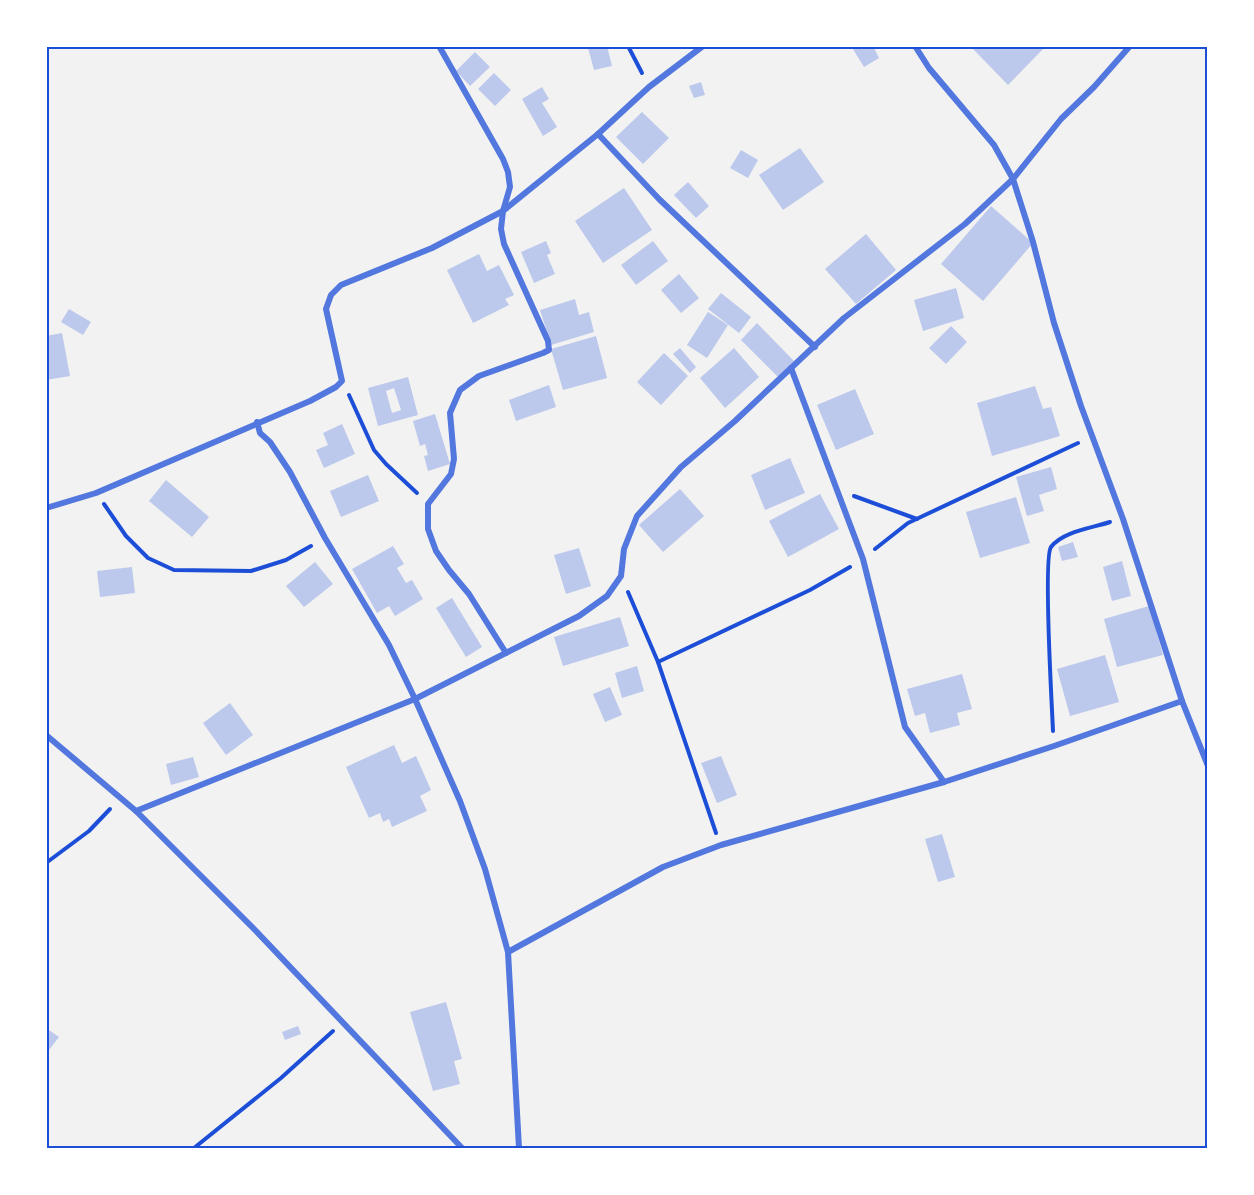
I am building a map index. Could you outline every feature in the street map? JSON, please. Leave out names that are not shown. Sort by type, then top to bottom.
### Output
[{"type":"street","points":[[439,46],[503,159],[508,172],[510,187],[501,228],[504,244],[543,329],[549,350],[479,376],[460,390],[450,413],[454,459],[451,474],[428,504],[429,529],[436,550],[469,594],[506,653]]},
{"type":"street","points":[[46,508],[96,494],[326,393],[342,381],[326,309],[331,295],[341,285],[432,248],[503,211],[598,134],[649,87],[703,46]]},
{"type":"street","points":[[915,46],[929,68],[994,146],[1013,179],[1033,242],[1054,323],[1123,519],[1182,701],[1208,766]]},
{"type":"street","points":[[136,811],[416,699],[579,616],[607,596],[621,576],[624,549],[637,516],[681,467],[735,421],[844,318],[964,224],[1013,179],[1061,119],[1094,87],[1130,46]]},
{"type":"street","points":[[598,134],[659,199],[815,347]]},
{"type":"street","points":[[791,368],[863,559],[905,727],[944,782]]},
{"type":"street","points":[[257,422],[260,433],[270,442],[290,472],[325,538],[378,624],[416,699],[485,869],[508,952],[519,1146],[526,1149]]},
{"type":"street","points":[[508,952],[663,867],[721,845],[944,782],[1182,701]]},
{"type":"street","points":[[46,735],[136,811],[248,923],[462,1149]]},
{"type":"path","points":[[628,46],[649,87]]},
{"type":"path","points":[[342,381],[374,450],[428,504]]},
{"type":"path","points":[[658,662],[810,590],[863,559],[908,523],[1092,436]]},
{"type":"path","points":[[837,489],[916,519]]},
{"type":"path","points":[[96,494],[126,536],[148,558],[174,570],[251,571],[285,560],[325,538]]},
{"type":"path","points":[[1054,746],[1047,591],[1049,550],[1057,540],[1123,519]]},
{"type":"path","points":[[621,576],[658,662],[721,845]]},
{"type":"path","points":[[46,862],[89,831],[120,798]]},
{"type":"path","points":[[194,1149],[281,1078],[342,1023]]},
{"type":"building","points":[[607,46],[612,66],[594,70],[588,48]]},
{"type":"building","points":[[851,46],[873,46],[879,58],[864,67]]},
{"type":"building","points":[[976,46],[1046,46],[1008,85],[973,49]]},
{"type":"building","points":[[475,52],[490,67],[470,86],[456,71]]},
{"type":"building","points":[[494,73],[511,90],[495,106],[478,89]]},
{"type":"building","points":[[701,82],[705,95],[694,98],[689,86]]},
{"type":"building","points":[[542,87],[549,99],[542,103],[557,127],[543,136],[522,99]]},
{"type":"building","points":[[642,112],[669,138],[643,164],[616,137]]},
{"type":"building","points":[[800,148],[824,182],[783,210],[759,175]]},
{"type":"building","points":[[741,150],[758,160],[748,178],[730,168]]},
{"type":"building","points":[[688,182],[709,206],[696,218],[674,195]]},
{"type":"building","points":[[624,188],[652,230],[603,263],[575,221]]},
{"type":"building","points":[[991,206],[1033,243],[983,301],[941,264]]},
{"type":"building","points":[[866,234],[896,270],[856,304],[825,269]]},
{"type":"building","points":[[546,241],[551,253],[547,255],[555,274],[534,283],[521,252]]},
{"type":"building","points":[[653,241],[668,261],[636,285],[621,265]]},
{"type":"building","points":[[479,254],[487,271],[499,265],[514,295],[505,299],[509,305],[473,323],[447,270]]},
{"type":"building","points":[[679,274],[699,298],[681,313],[661,290]]},
{"type":"building","points":[[956,288],[964,318],[923,331],[914,300]]},
{"type":"building","points":[[721,293],[751,317],[739,333],[708,309]]},
{"type":"building","points":[[575,299],[579,315],[589,312],[594,332],[551,345],[540,310]]},
{"type":"building","points":[[69,309],[91,322],[83,335],[61,322]]},
{"type":"building","points":[[708,312],[728,325],[707,358],[687,345]]},
{"type":"building","points":[[757,323],[794,361],[778,377],[741,340]]},
{"type":"building","points":[[951,326],[967,342],[946,364],[929,348]]},
{"type":"building","points":[[62,333],[70,376],[46,380],[46,336]]},
{"type":"building","points":[[596,336],[607,378],[563,390],[551,349]]},
{"type":"building","points":[[680,348],[696,367],[690,373],[673,354]]},
{"type":"building","points":[[734,348],[759,377],[725,408],[700,378]]},
{"type":"building","points":[[664,353],[688,376],[661,405],[637,382]]},
{"type":"building","points":[[408,377],[418,415],[378,426],[368,388]],"holes":[[[394,388],[401,410],[392,413],[386,391]]]},
{"type":"building","points":[[549,385],[556,407],[516,421],[509,400]]},
{"type":"building","points":[[1035,386],[1043,409],[1051,407],[1060,436],[992,456],[977,403]]},
{"type":"building","points":[[855,389],[874,434],[836,450],[817,405]]},
{"type":"building","points":[[435,414],[450,464],[428,471],[424,456],[428,455],[425,444],[420,446],[413,421]]},
{"type":"building","points":[[342,424],[355,454],[324,468],[316,450],[328,445],[323,433]]},
{"type":"building","points":[[790,458],[805,493],[765,510],[751,475]]},
{"type":"building","points":[[1051,467],[1057,489],[1039,495],[1044,511],[1027,516],[1016,477]]},
{"type":"building","points":[[368,475],[379,501],[341,517],[330,491]]},
{"type":"building","points":[[166,480],[209,517],[192,537],[149,501]]},
{"type":"building","points":[[680,489],[704,516],[663,552],[639,525]]},
{"type":"building","points":[[820,494],[839,529],[788,557],[769,521]]},
{"type":"building","points":[[1016,497],[1030,543],[980,558],[966,512]]},
{"type":"building","points":[[1073,542],[1078,557],[1062,561],[1058,547]]},
{"type":"building","points":[[393,546],[404,564],[397,568],[406,583],[412,580],[423,599],[395,616],[389,606],[377,613],[352,569]]},
{"type":"building","points":[[579,548],[591,586],[566,594],[554,555]]},
{"type":"building","points":[[1122,561],[1131,596],[1112,601],[1103,567]]},
{"type":"building","points":[[315,562],[333,584],[304,607],[286,586]]},
{"type":"building","points":[[132,567],[135,593],[100,597],[97,571]]},
{"type":"building","points":[[452,598],[482,647],[466,657],[436,608]]},
{"type":"building","points":[[1149,606],[1163,655],[1117,667],[1104,619]]},
{"type":"building","points":[[620,617],[629,646],[563,666],[554,637]]},
{"type":"building","points":[[1105,655],[1119,702],[1070,716],[1057,669]]},
{"type":"building","points":[[637,666],[644,691],[622,698],[615,673]]},
{"type":"building","points":[[962,674],[972,709],[957,713],[960,725],[930,733],[925,713],[915,716],[907,689]]},
{"type":"building","points":[[610,687],[622,715],[605,722],[593,694]]},
{"type":"building","points":[[230,703],[253,735],[226,755],[203,723]]},
{"type":"building","points":[[394,745],[402,763],[416,756],[431,790],[420,796],[427,811],[392,827],[389,819],[383,822],[380,813],[369,818],[346,767]]},
{"type":"building","points":[[721,756],[737,795],[717,803],[701,763]]},
{"type":"building","points":[[193,757],[199,777],[171,785],[166,764]]},
{"type":"building","points":[[942,834],[955,877],[938,882],[925,839]]},
{"type":"building","points":[[446,1002],[462,1059],[454,1061],[460,1084],[433,1091],[410,1012]]},
{"type":"building","points":[[298,1026],[301,1034],[285,1040],[282,1032]]},
{"type":"building","points":[[46,1028],[59,1037],[46,1054]]}]
